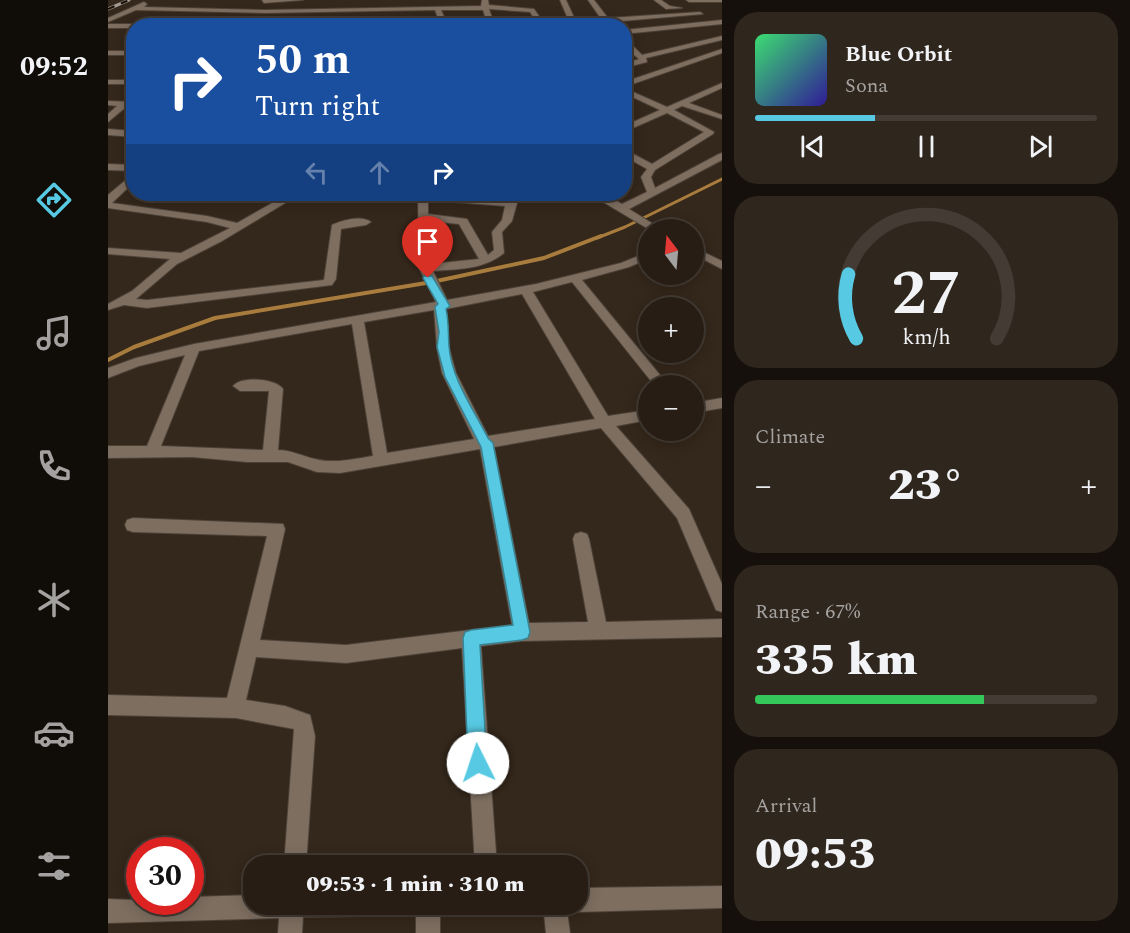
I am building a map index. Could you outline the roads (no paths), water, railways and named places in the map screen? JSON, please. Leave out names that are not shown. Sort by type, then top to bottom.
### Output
[{"type":"street","points":[[108,20],[154,0]]},
{"type":"street","points":[[263,12],[264,0],[300,0]]},
{"type":"street","points":[[351,10],[354,0]]},
{"type":"street","points":[[563,0],[571,18]]},
{"type":"street","points":[[591,0],[604,18]]},
{"type":"street","points":[[657,0],[670,8],[697,11]]},
{"type":"street","points":[[722,0],[689,0],[722,38]]},
{"type":"street","points":[[135,8],[263,12],[274,15],[485,4],[532,10],[538,18]]},
{"type":"street","points":[[437,8],[442,18]]},
{"type":"street","points":[[632,20],[697,11]]},
{"type":"street","points":[[632,31],[722,22]]},
{"type":"street","points":[[108,26],[126,26]]},
{"type":"street","points":[[632,39],[651,36],[644,30]]},
{"type":"street","points":[[108,34],[126,35]]},
{"type":"street","points":[[632,52],[642,57],[722,38]]},
{"type":"street","points":[[632,82],[722,51]]},
{"type":"street","points":[[108,53],[126,53]]},
{"type":"street","points":[[632,64],[643,61],[642,57]]},
{"type":"street","points":[[707,57],[722,63]]},
{"type":"street","points":[[122,82],[126,77]]},
{"type":"street","points":[[108,82],[126,82]]},
{"type":"street","points":[[632,125],[722,85]]},
{"type":"street","points":[[632,94],[665,111],[720,132]]},
{"type":"street","points":[[108,103],[126,105]]},
{"type":"street","points":[[682,103],[721,116]]},
{"type":"street","points":[[108,119],[126,107]]},
{"type":"street","points":[[705,127],[721,116]]},
{"type":"street","points":[[652,193],[646,177],[652,168],[707,135],[705,127]]},
{"type":"street","points":[[108,132],[126,133]]},
{"type":"street","points":[[621,209],[722,156]]},
{"type":"street","points":[[632,157],[652,168]]},
{"type":"street","points":[[108,167],[126,168]]},
{"type":"street","points":[[108,200],[126,184]]},
{"type":"street","points":[[109,309],[136,294],[174,262],[239,227],[280,201]]},
{"type":"street","points":[[423,201],[426,273],[443,306],[445,332],[443,347],[451,377],[485,443],[522,632]]},
{"type":"street","points":[[426,273],[496,255],[500,251],[497,232],[507,222],[512,201]]},
{"type":"street","points":[[608,201],[639,219]]},
{"type":"street","points":[[108,205],[207,219],[239,227]]},
{"type":"street","points":[[423,217],[463,221],[485,259]]},
{"type":"street","points":[[123,301],[147,304],[328,283],[336,227],[345,223],[366,222]]},
{"type":"street","points":[[108,250],[184,257]]},
{"type":"street","points":[[704,256],[722,266]]},
{"type":"street","points":[[108,373],[136,362],[194,348],[526,290],[625,265],[638,259]]},
{"type":"street","points":[[575,278],[654,375]]},
{"type":"street","points":[[526,290],[604,423],[683,514],[722,604]]},
{"type":"street","points":[[357,318],[381,461]]},
{"type":"street","points":[[152,451],[194,348]]},
{"type":"street","points":[[240,386],[271,385],[276,389],[270,455]]},
{"type":"street","points":[[704,406],[722,403]]},
{"type":"street","points":[[108,452],[152,451],[288,456],[317,466],[340,467],[638,417]]},
{"type":"street","points":[[133,525],[277,529],[234,709]]},
{"type":"street","points":[[581,539],[598,629]]},
{"type":"street","points":[[249,648],[346,654],[522,632],[722,628]]},
{"type":"street","points":[[471,638],[485,855]]},
{"type":"street","points":[[108,705],[234,709],[290,716],[303,723],[296,855]]},
{"type":"street","points":[[588,900],[722,897]]},
{"type":"street","points":[[108,911],[243,907]]},
{"type":"street","points":[[290,933],[291,915]]},
{"type":"street","points":[[428,915],[428,933]]},
{"type":"street","points":[[556,915],[558,933]]},
{"type":"waterway","points":[[597,238],[625,227],[722,179]]},
{"type":"waterway","points":[[108,360],[134,347],[215,318],[432,282],[544,258],[601,236]]},
{"type":"railway","points":[[108,9],[129,0]]}]
